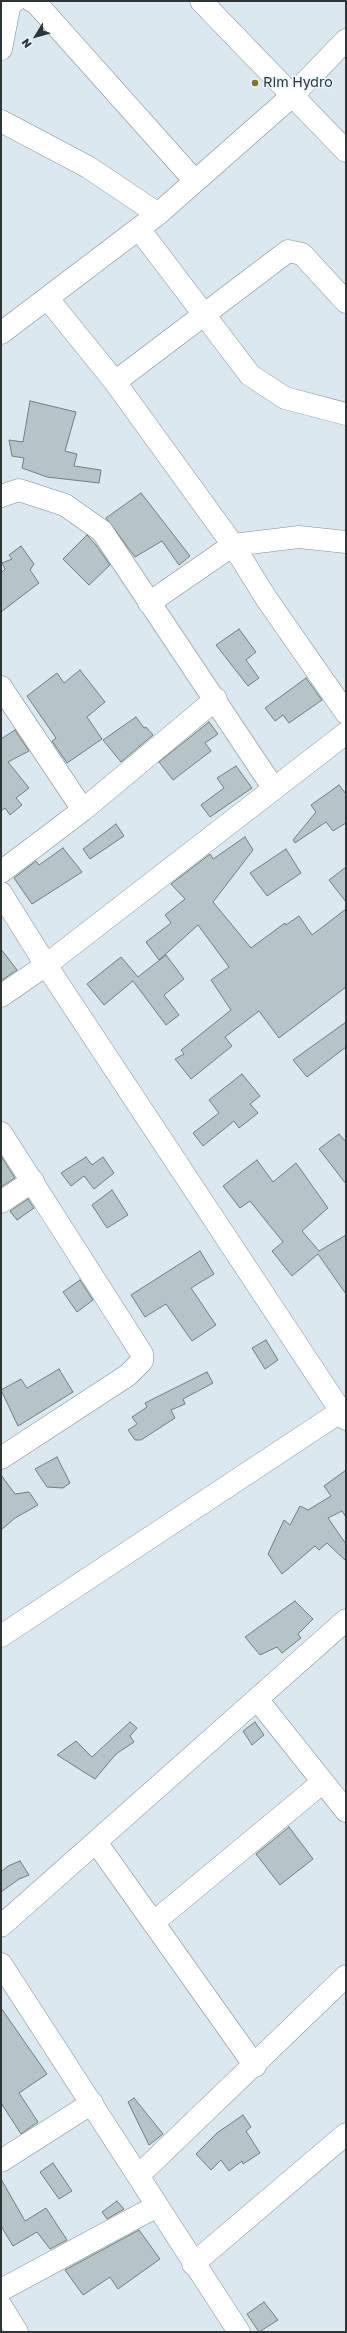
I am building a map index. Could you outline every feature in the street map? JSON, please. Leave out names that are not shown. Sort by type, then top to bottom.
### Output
[{"type":"street","points":[[1,49],[10,3],[14,1]]},
{"type":"street","points":[[32,1],[36,3],[195,181]]},
{"type":"street","points":[[201,1],[346,151]]},
{"type":"street","points":[[1,332],[48,299],[158,214],[292,96],[346,40]]},
{"type":"street","points":[[1,121],[88,168],[158,214]]},
{"type":"street","points":[[139,229],[250,374],[285,398],[346,414]]},
{"type":"street","points":[[115,382],[205,316],[272,261],[288,251],[302,254],[346,302]]},
{"type":"street","points":[[48,299],[115,382],[233,545],[266,598],[346,713]]},
{"type":"street","points":[[1,496],[19,490],[65,505],[102,531],[274,789]]},
{"type":"street","points":[[149,603],[233,545],[299,537],[346,542]]},
{"type":"street","points":[[1,687],[83,810]]},
{"type":"street","points":[[1,872],[83,810],[216,700]]},
{"type":"street","points":[[1,996],[46,965],[346,733]]},
{"type":"street","points":[[1,893],[46,965],[344,1413],[1,1636]]},
{"type":"street","points":[[1,1133],[142,1354],[142,1361],[128,1375],[1,1458]]},
{"type":"street","points":[[1,1202],[33,1181]]},
{"type":"street","points":[[1,1926],[257,1699],[343,1630]]},
{"type":"street","points":[[257,1699],[346,1811]]},
{"type":"street","points":[[154,1922],[323,1782]]},
{"type":"street","points":[[96,1842],[255,2066]]},
{"type":"street","points":[[1,1964],[8,1989],[92,2103],[193,2264],[231,2329]]},
{"type":"street","points":[[138,2176],[255,2066],[346,1976]]},
{"type":"street","points":[[1,2161],[92,2103]]},
{"type":"street","points":[[193,2264],[346,2134]]},
{"type":"street","points":[[1,2290],[157,2206]]},
{"type":"street","points":[[1,2306],[17,2332]]},
{"type":"building","points":[[30,401],[76,412],[65,451],[77,454],[74,466],[101,470],[99,483],[47,477],[22,468],[24,458],[12,456],[9,440],[23,442]]},
{"type":"building","points":[[141,493],[190,556],[179,565],[162,541],[135,557],[106,518]]},
{"type":"building","points":[[87,535],[110,565],[89,585],[63,559]]},
{"type":"building","points":[[21,546],[34,564],[30,570],[39,583],[1,612],[1,573],[5,569],[2,563],[12,559],[9,555]]},
{"type":"building","points":[[239,629],[256,652],[246,660],[259,678],[248,686],[216,645]]},
{"type":"building","points":[[80,670],[105,702],[87,717],[102,739],[67,763],[52,741],[56,738],[27,696],[57,673],[64,683]]},
{"type":"building","points":[[306,678],[322,700],[289,723],[283,715],[275,721],[265,708]]},
{"type":"building","points":[[136,717],[144,728],[146,727],[153,735],[121,762],[103,740]]},
{"type":"building","points":[[209,722],[218,734],[205,743],[211,751],[173,780],[159,762]]},
{"type":"building","points":[[15,730],[29,751],[8,762],[29,788],[16,798],[22,805],[10,815],[5,808],[1,811],[1,739]]},
{"type":"building","points":[[236,766],[252,788],[210,817],[201,805],[224,788],[217,778]]},
{"type":"building","points":[[339,785],[346,794],[346,823],[333,831],[326,822],[295,843],[293,840],[316,812],[311,805]]},
{"type":"building","points":[[116,824],[124,836],[90,859],[83,849]]},
{"type":"building","points":[[245,837],[253,850],[213,902],[251,948],[285,923],[286,925],[299,916],[312,935],[346,909],[346,987],[279,1038],[259,1011],[225,1037],[232,1046],[191,1079],[175,1059],[184,1054],[181,1050],[231,1010],[211,980],[229,967],[198,925],[159,960],[146,942],[171,923],[165,915],[185,899],[171,884],[210,854],[213,859]]},
{"type":"building","points":[[63,848],[82,872],[32,904],[14,878],[36,861],[39,865]]},
{"type":"building","points":[[286,849],[301,873],[267,896],[250,873]]},
{"type":"building","points":[[346,867],[346,902],[329,880]]},
{"type":"building","points":[[1,949],[17,970],[1,981]]},
{"type":"building","points":[[166,955],[184,979],[164,995],[179,1015],[166,1025],[133,981],[104,1005],[87,984],[121,957],[138,977]]},
{"type":"building","points":[[346,1022],[346,1047],[307,1077],[293,1060]]},
{"type":"building","points":[[242,1074],[260,1096],[250,1104],[258,1113],[239,1128],[234,1121],[203,1146],[193,1133],[219,1113],[209,1100]]},
{"type":"building","points":[[339,1134],[346,1142],[346,1184],[319,1149]]},
{"type":"building","points":[[1,1156],[15,1178],[1,1187]]},
{"type":"building","points":[[86,1157],[92,1165],[103,1157],[114,1173],[94,1189],[84,1176],[71,1186],[61,1173]]},
{"type":"building","points":[[257,1160],[273,1182],[296,1163],[328,1208],[302,1231],[319,1251],[346,1235],[346,1294],[318,1254],[292,1276],[272,1251],[283,1242],[250,1201],[240,1208],[223,1186]]},
{"type":"building","points":[[112,1190],[128,1215],[107,1228],[92,1205]]},
{"type":"building","points":[[28,1199],[34,1208],[17,1220],[10,1211]]},
{"type":"building","points":[[200,1251],[214,1274],[191,1288],[216,1325],[192,1341],[166,1304],[145,1317],[131,1295]]},
{"type":"building","points":[[80,1280],[93,1300],[77,1312],[63,1292]]},
{"type":"building","points":[[266,1340],[278,1360],[265,1369],[252,1348]]},
{"type":"building","points":[[59,1369],[73,1392],[18,1426],[1,1390],[21,1379],[27,1388]]},
{"type":"building","points":[[207,1372],[213,1383],[183,1399],[185,1404],[171,1410],[175,1418],[141,1440],[135,1440],[128,1430],[137,1424],[132,1417],[147,1407],[145,1403]]},
{"type":"building","points":[[57,1457],[70,1483],[63,1488],[47,1487],[35,1469]]},
{"type":"building","points":[[346,1470],[346,1517],[342,1511],[328,1518],[346,1544],[346,1561],[327,1543],[319,1550],[315,1546],[282,1574],[268,1554],[284,1520],[290,1525],[300,1506],[308,1510],[331,1496],[324,1486]]},
{"type":"building","points":[[1,1475],[15,1494],[29,1492],[38,1505],[15,1518],[1,1530]]},
{"type":"building","points":[[295,1601],[313,1619],[298,1634],[301,1638],[282,1653],[277,1647],[260,1655],[245,1637]]},
{"type":"building","points":[[130,1722],[137,1728],[130,1736],[134,1742],[116,1754],[95,1779],[57,1755],[76,1741],[92,1757]]},
{"type":"building","points":[[255,1722],[264,1735],[252,1745],[243,1731]]},
{"type":"building","points":[[289,1827],[313,1859],[280,1885],[256,1854]]},
{"type":"building","points":[[20,1861],[29,1875],[19,1879],[1,1892],[1,1872],[8,1866]]},
{"type":"building","points":[[1,2008],[47,2074],[19,2093],[38,2122],[21,2134],[1,2103]]},
{"type":"building","points":[[134,2098],[163,2134],[149,2145],[128,2102]]},
{"type":"building","points":[[243,2115],[251,2127],[246,2131],[260,2153],[243,2164],[242,2161],[229,2171],[221,2160],[211,2170],[196,2154],[217,2133]]},
{"type":"building","points":[[53,2163],[72,2191],[59,2199],[40,2172]]},
{"type":"building","points":[[1,2179],[25,2221],[46,2208],[67,2240],[50,2249],[37,2232],[13,2246],[1,2226]]},
{"type":"building","points":[[117,2201],[124,2209],[107,2219],[102,2212]]},
{"type":"building","points":[[139,2230],[160,2259],[118,2289],[110,2277],[83,2295],[65,2270]]},
{"type":"building","points":[[264,2302],[278,2320],[259,2332],[247,2314]]},
{"type":"place","name":"Rim Hydro","points":[[255,83]]}]
